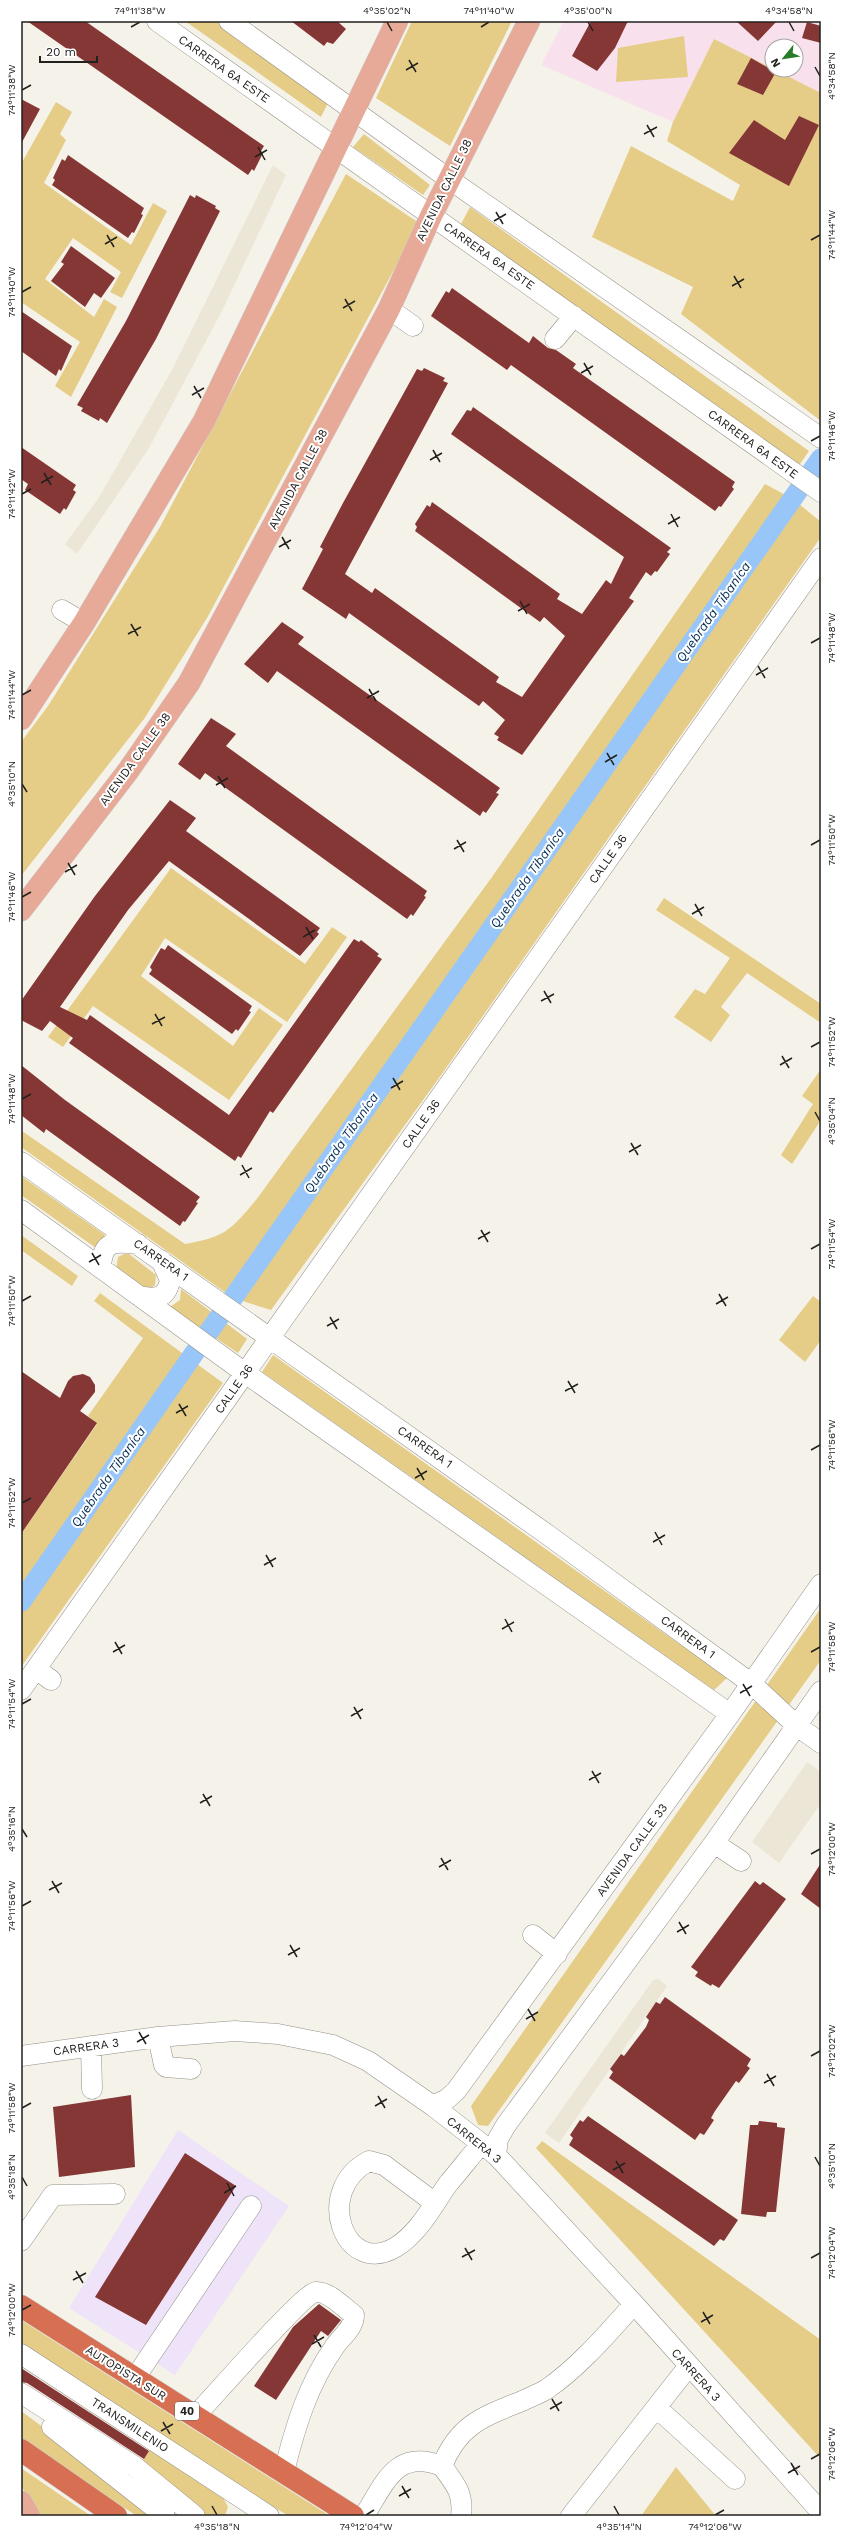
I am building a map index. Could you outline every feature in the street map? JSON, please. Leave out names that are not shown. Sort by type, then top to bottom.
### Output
[{"type":"highway","name":"AUTOPISTA SUR","points":[[21,2306],[353,2516]]},
{"type":"highway","points":[[21,2450],[116,2516]]},
{"type":"main road","points":[[21,719],[84,622],[204,421],[397,21]]},
{"type":"main road","name":"AVENIDA CALLE 38","points":[[21,910],[128,771],[189,683],[389,309],[431,216],[529,21]]},
{"type":"main road","points":[[21,2502],[29,2516]]},
{"type":"street","name":"CARRERA 6A ESTE","points":[[156,21],[821,492]]},
{"type":"street","points":[[229,21],[449,180],[818,436]]},
{"type":"street","points":[[389,309],[413,326]]},
{"type":"street","points":[[555,339],[574,316]]},
{"type":"street","name":"CALLE 36","points":[[21,1690],[43,1674],[270,1337],[441,1109],[821,558]]},
{"type":"street","points":[[62,610],[84,622]]},
{"type":"street","name":"CARRERA 1","points":[[21,1162],[270,1337],[552,1529],[752,1684],[797,1726],[821,1743]]},
{"type":"street","points":[[21,1210],[245,1373],[730,1714]]},
{"type":"street","points":[[101,1268],[103,1252],[111,1244],[121,1242],[138,1244]]},
{"type":"street","points":[[139,1296],[154,1299],[160,1298],[166,1293],[170,1280],[161,1260]]},
{"type":"street","name":"AVENIDA CALLE 33","points":[[433,2106],[448,2099],[456,2091],[752,1684],[821,1584]]},
{"type":"street","points":[[435,2203],[384,2165],[370,2161],[357,2168],[348,2180],[338,2201],[340,2221],[347,2238],[358,2250],[380,2253],[396,2247],[411,2234],[435,2203],[498,2139],[506,2125],[714,1843],[821,1691]]},
{"type":"street","points":[[714,1843],[740,1861]]},
{"type":"street","points":[[533,1935],[557,1954]]},
{"type":"street","name":"CARRERA 3","points":[[21,2056],[158,2037],[235,2031],[278,2034],[333,2045],[368,2061],[433,2106],[488,2149],[634,2304],[688,2367],[820,2509]]},
{"type":"street","points":[[158,2037],[163,2063],[166,2067],[191,2069]]},
{"type":"street","points":[[91,2046],[92,2089]]},
{"type":"street","points":[[21,2241],[53,2195],[115,2194]]},
{"type":"street","points":[[135,2378],[251,2206]]},
{"type":"street","points":[[195,2416],[292,2309],[310,2295],[322,2292],[354,2315],[354,2321],[335,2346],[306,2395],[284,2472]]},
{"type":"street","points":[[442,2466],[449,2448],[462,2431],[480,2418],[545,2390],[574,2368],[634,2304]]},
{"type":"street","name":"TRANSMILENIO","points":[[21,2354],[240,2506],[260,2514]]},
{"type":"street","points":[[571,2516],[688,2367]]},
{"type":"street","points":[[21,2393],[134,2466],[195,2516]]},
{"type":"street","points":[[21,2402],[165,2516]]},
{"type":"street","points":[[657,2408],[735,2479]]},
{"type":"street","points":[[364,2516],[394,2469],[411,2461],[426,2460],[442,2466],[459,2490],[463,2503],[461,2516]]},
{"type":"shaded area","points":[[185,21],[220,21],[330,99],[321,117]]},
{"type":"shaded area","points":[[412,21],[512,21],[450,146],[376,98]]},
{"type":"shaded area","points":[[564,21],[821,21],[821,94],[790,78],[804,78],[804,38],[764,38],[764,65],[714,39],[673,122],[541,65]]},
{"type":"shaded area","points":[[684,36],[688,77],[616,82],[618,48]]},
{"type":"shaded area","points":[[714,39],[764,64],[764,78],[791,78],[821,93],[821,421],[681,314],[693,287],[592,237],[631,146],[733,201],[740,185],[667,141],[673,122]]},
{"type":"shaded area","points":[[56,102],[72,112],[60,134],[66,140],[44,183],[131,245],[153,203],[167,211],[122,298],[110,292],[121,272],[73,238],[45,279],[94,317],[104,299],[117,307],[71,397],[55,386],[80,342],[21,302],[21,164]]},
{"type":"shaded area","points":[[364,134],[430,185],[423,195],[353,147]]},
{"type":"shaded area","points":[[273,165],[286,175],[223,309],[149,448],[77,554],[65,544],[98,499],[172,370]]},
{"type":"shaded area","points":[[346,174],[419,223],[207,618],[144,719],[21,876],[21,742],[48,706],[160,527]]},
{"type":"shaded area","points":[[470,207],[809,451],[795,471],[461,224]]},
{"type":"shaded area","points":[[765,484],[793,499],[821,522],[821,537],[439,1078],[271,1310],[233,1298],[21,1147],[22,1131],[185,1244],[218,1235],[226,1231],[240,1219],[256,1200],[492,877]]},
{"type":"shaded area","points":[[171,868],[305,964],[332,927],[347,937],[287,1022],[165,938],[141,976],[233,1046],[259,1008],[283,1025],[229,1100],[93,1006],[63,1047],[48,1037]]},
{"type":"shaded area","points":[[664,898],[821,1004],[821,1023],[747,973],[721,1007],[730,1015],[711,1042],[674,1017],[695,989],[705,994],[730,958],[656,910]]},
{"type":"shaded area","points":[[821,1069],[821,1120],[792,1164],[781,1155],[813,1104],[802,1096]]},
{"type":"shaded area","points":[[21,1176],[105,1235],[96,1248],[21,1195]]},
{"type":"shaded area","points":[[21,1235],[78,1276],[72,1286],[21,1250]]},
{"type":"shaded area","points":[[124,1254],[129,1254],[156,1275],[155,1285],[150,1289],[144,1289],[116,1269],[118,1257]]},
{"type":"shaded area","points":[[181,1289],[247,1339],[238,1353],[170,1307],[180,1300]]},
{"type":"shaded area","points":[[100,1293],[223,1383],[21,1667],[21,1534],[97,1424],[88,1416],[143,1338],[94,1301]]},
{"type":"shaded area","points":[[813,1296],[821,1302],[821,1340],[805,1362],[779,1340]]},
{"type":"shaded area","points":[[273,1355],[727,1678],[714,1690],[262,1372]]},
{"type":"shaded area","points":[[821,1608],[821,1660],[488,2126],[478,2125],[471,2106]]},
{"type":"shaded area","points":[[807,1762],[821,1772],[821,1803],[779,1863],[752,1842]]},
{"type":"shaded area","points":[[659,1979],[667,1986],[559,2143],[545,2133],[653,1980]]},
{"type":"shaded area","points":[[178,2130],[289,2206],[175,2375],[69,2308]]},
{"type":"shaded area","points":[[542,2141],[821,2340],[821,2459],[536,2148]]},
{"type":"shaded area","points":[[21,2320],[330,2516],[289,2516],[263,2501],[21,2344]]},
{"type":"shaded area","points":[[21,2411],[153,2516],[137,2516],[21,2440]]},
{"type":"shaded area","points":[[150,2449],[220,2492],[228,2507],[225,2516],[202,2516],[142,2462]]},
{"type":"shaded area","points":[[676,2467],[716,2516],[641,2516]]},
{"type":"shaded area","points":[[21,2468],[91,2516],[38,2516],[21,2485]]},
{"type":"building","points":[[27,21],[85,21],[264,146],[261,151],[263,153],[254,171],[252,169],[248,175]]},
{"type":"building","points":[[291,21],[337,21],[346,29],[333,44],[327,42],[324,46]]},
{"type":"building","points":[[591,21],[628,21],[615,48],[597,71],[572,56]]},
{"type":"building","points":[[736,21],[777,21],[758,41]]},
{"type":"building","points":[[807,22],[821,26],[821,43],[802,38]]},
{"type":"building","points":[[751,58],[764,65],[764,78],[773,78],[763,95],[737,84]]},
{"type":"building","points":[[21,99],[40,109],[21,144]]},
{"type":"building","points":[[799,116],[819,125],[789,186],[729,153],[754,120],[785,140]]},
{"type":"building","points":[[68,155],[144,208],[141,214],[143,215],[134,233],[132,232],[128,238],[52,185],[55,180],[53,178],[62,159],[65,161]]},
{"type":"building","points":[[190,195],[195,198],[196,195],[216,206],[215,208],[220,211],[156,339],[107,423],[100,418],[99,421],[81,411],[83,408],[77,405],[126,321]]},
{"type":"building","points":[[71,246],[115,278],[101,298],[94,293],[85,307],[51,281],[64,264],[61,262]]},
{"type":"building","points":[[452,288],[529,343],[533,336],[548,348],[556,350],[576,364],[573,368],[735,482],[732,487],[734,489],[721,507],[719,506],[715,511],[511,365],[507,370],[431,316],[446,291],[449,293]]},
{"type":"building","points":[[21,311],[72,346],[61,371],[59,369],[56,376],[21,351]]},
{"type":"building","points":[[424,368],[445,378],[443,381],[448,383],[345,574],[372,593],[375,588],[499,677],[496,682],[522,697],[565,636],[544,617],[540,622],[415,531],[417,527],[415,524],[427,505],[430,507],[432,502],[560,594],[557,599],[582,614],[606,580],[611,584],[624,557],[451,434],[467,410],[471,411],[473,407],[671,548],[667,552],[670,554],[657,572],[655,571],[651,576],[646,572],[629,598],[634,601],[522,755],[497,740],[499,737],[494,734],[505,720],[483,701],[479,706],[349,613],[346,619],[302,589],[323,549],[320,547],[343,503],[417,369],[422,371]]},
{"type":"building","points":[[21,447],[76,485],[73,490],[76,492],[66,510],[64,508],[60,514],[25,490],[28,484],[21,479]]},
{"type":"building","points":[[282,622],[304,637],[298,644],[500,788],[496,793],[499,794],[486,813],[483,811],[480,816],[277,671],[268,683],[244,664]]},
{"type":"building","points":[[211,718],[236,734],[226,746],[427,891],[424,896],[426,897],[413,916],[411,914],[407,919],[205,773],[200,780],[178,764]]},
{"type":"building","points":[[170,800],[196,818],[186,831],[320,928],[317,932],[319,934],[300,956],[169,861],[128,910],[60,1007],[87,1020],[90,1015],[229,1115],[354,939],[359,942],[361,940],[379,954],[377,956],[382,959],[273,1113],[270,1111],[241,1158],[238,1156],[235,1161],[69,1043],[73,1038],[50,1021],[42,1031],[21,1020],[21,1001],[95,896]]},
{"type":"building","points":[[168,945],[252,1006],[249,1011],[251,1012],[238,1031],[236,1029],[232,1034],[149,974],[152,970],[150,967],[161,948],[165,950]]},
{"type":"building","points":[[21,1065],[65,1100],[200,1197],[196,1202],[198,1203],[185,1222],[183,1221],[180,1226],[46,1129],[44,1133],[21,1115]]},
{"type":"building","points":[[21,1371],[60,1398],[68,1381],[73,1376],[83,1374],[90,1377],[95,1385],[95,1392],[80,1411],[97,1423],[21,1534]]},
{"type":"building","points":[[821,1863],[821,1909],[801,1894]]},
{"type":"building","points":[[755,1881],[760,1885],[763,1882],[786,1899],[719,1988],[712,1984],[711,1986],[695,1976],[698,1972],[691,1967]]},
{"type":"building","points":[[665,1997],[751,2059],[747,2066],[750,2068],[739,2083],[736,2081],[715,2111],[711,2118],[714,2120],[704,2135],[700,2133],[695,2140],[609,2078],[613,2072],[610,2069],[621,2054],[624,2056],[646,2027],[649,2020],[646,2017],[656,2002],[660,2004]]},
{"type":"building","points":[[131,2095],[135,2167],[59,2177],[53,2107]]},
{"type":"building","points":[[588,2116],[738,2220],[724,2241],[720,2239],[714,2246],[569,2145],[573,2138],[570,2135],[580,2120],[583,2122]]},
{"type":"building","points":[[759,2121],[777,2123],[777,2127],[785,2128],[776,2212],[767,2212],[766,2217],[741,2214],[750,2125],[758,2125]]},
{"type":"building","points":[[185,2153],[236,2186],[146,2325],[95,2297]]},
{"type":"building","points":[[319,2304],[341,2320],[328,2336],[321,2331],[276,2400],[254,2386],[293,2327]]},
{"type":"building","points":[[21,2368],[149,2451],[144,2459],[27,2383],[21,2382]]},
{"type":"waterway","name":"Quebrada Tibaníca","points":[[233,1298],[821,458]]},
{"type":"waterway","name":"Quebrada Tibaníca","points":[[208,1333],[220,1316]]},
{"type":"waterway","name":"Quebrada Tibaníca","points":[[21,1602],[195,1352]]}]
